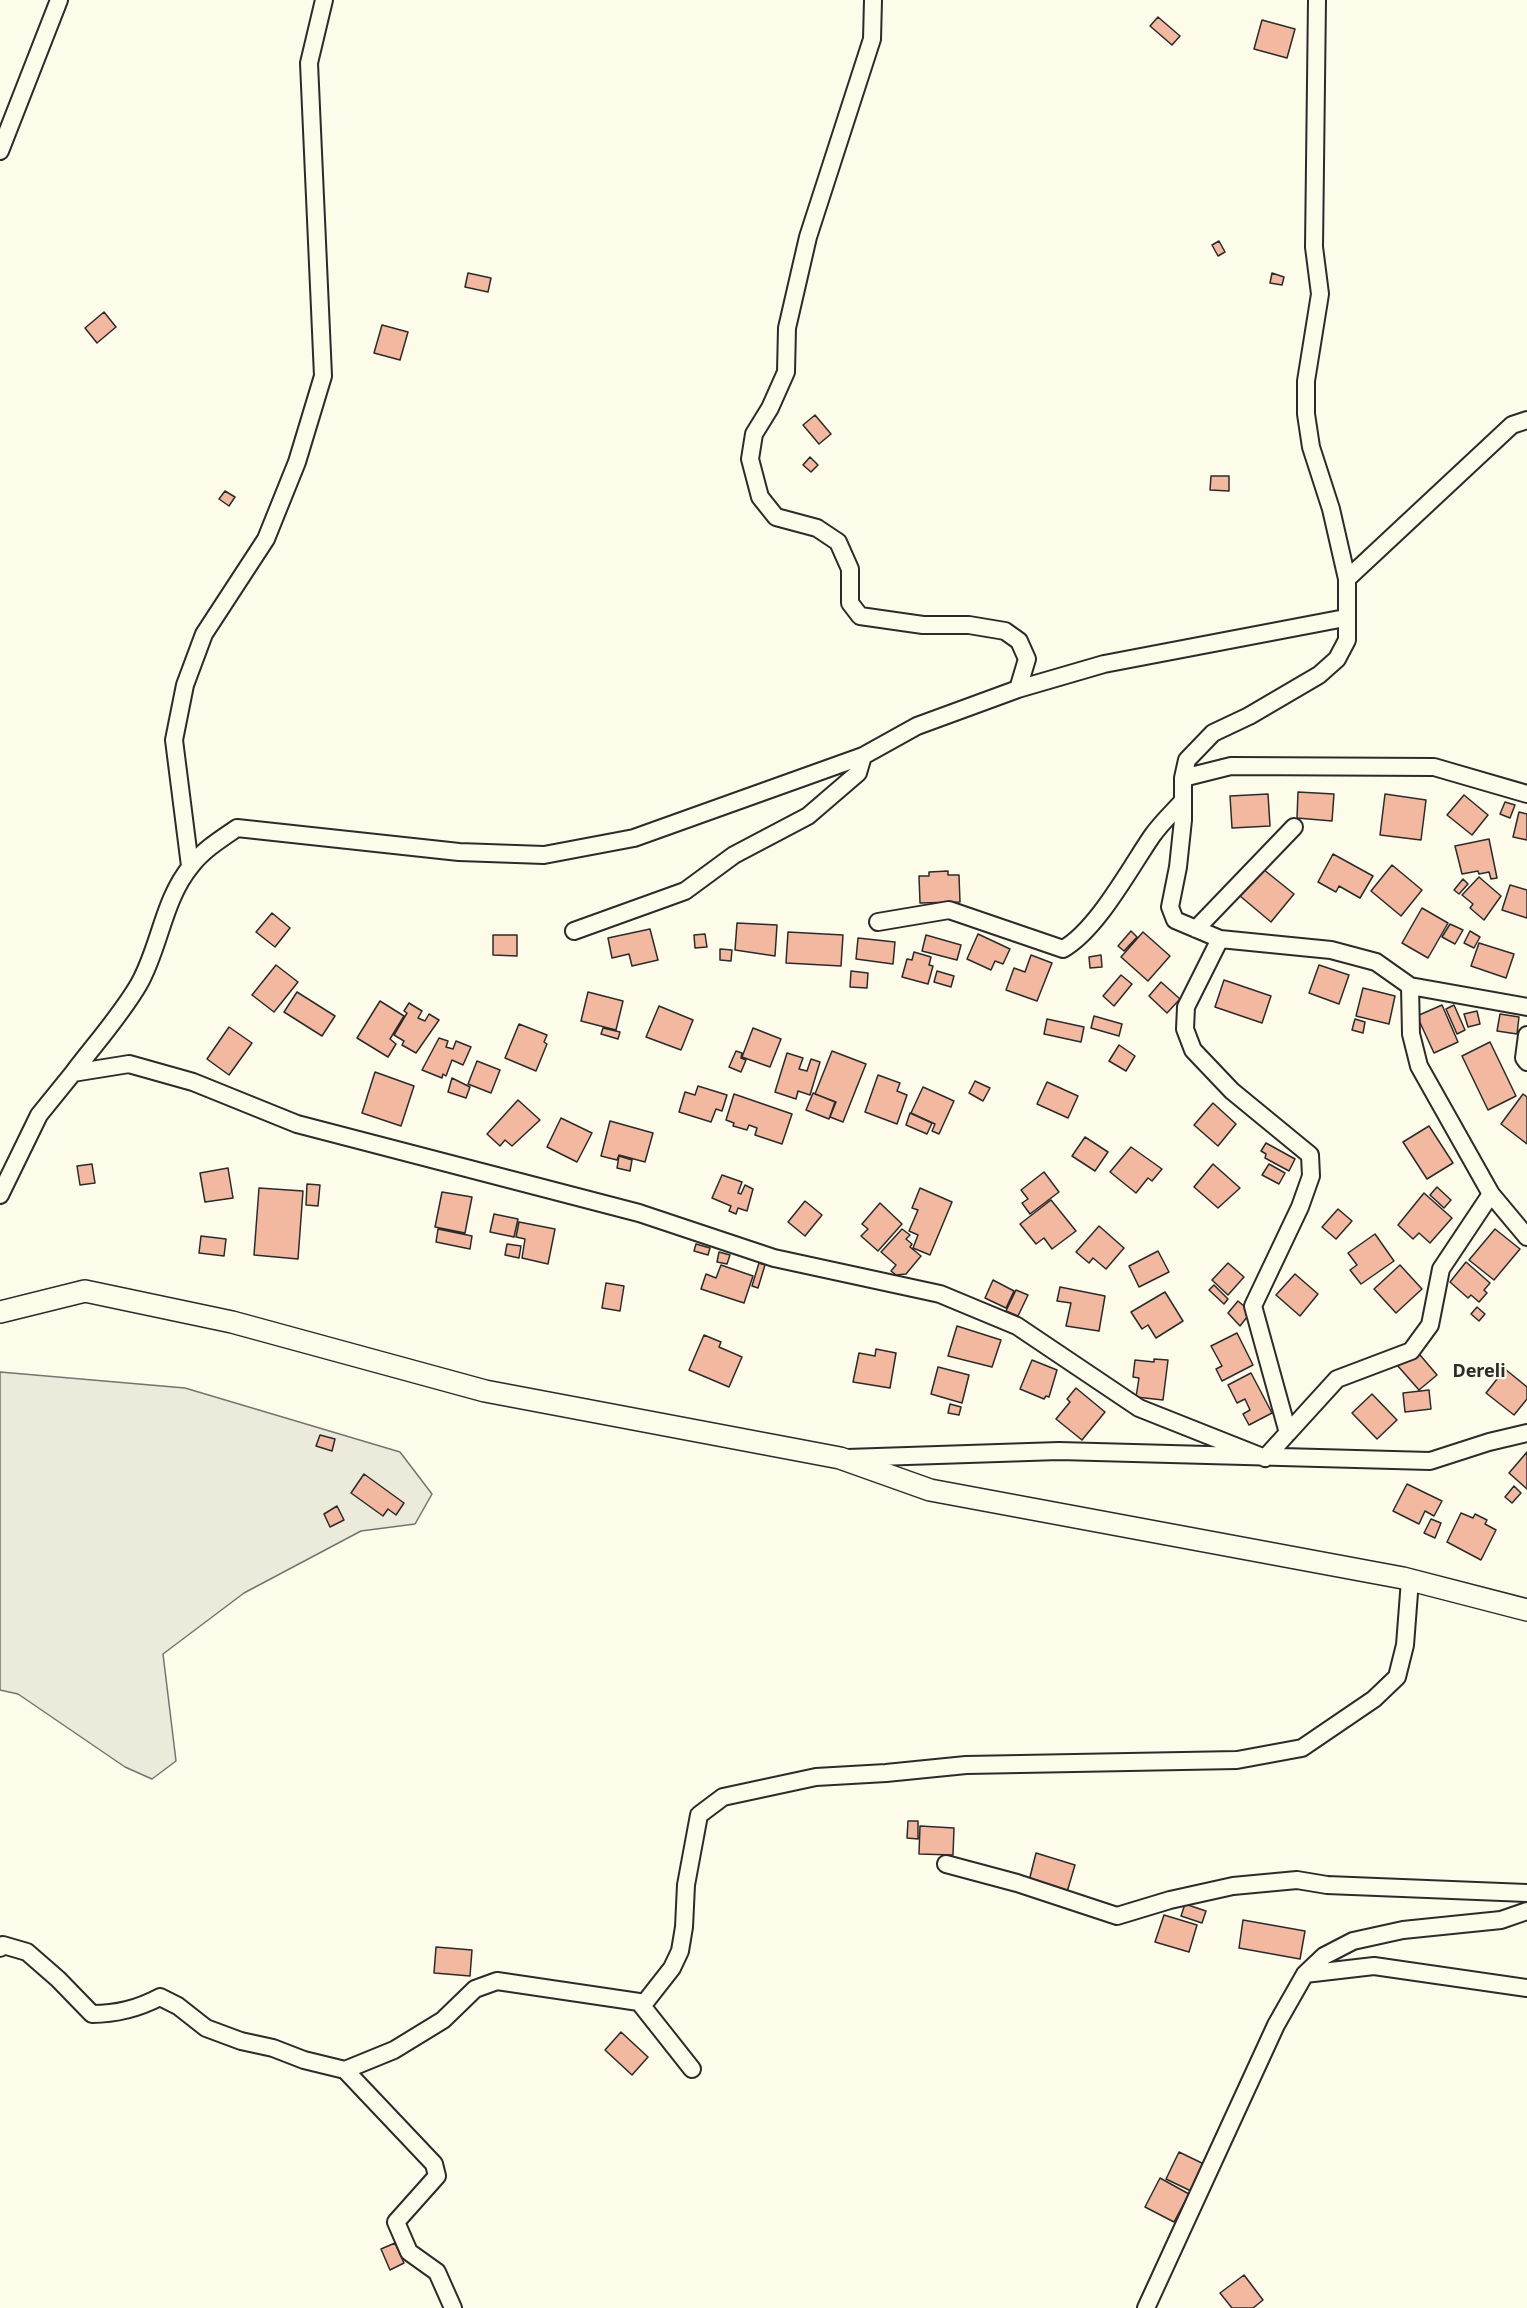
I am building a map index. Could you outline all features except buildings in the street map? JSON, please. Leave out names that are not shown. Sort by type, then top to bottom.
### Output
[{"type":"street","points":[[0,151],[59,0]]},
{"type":"street","points":[[190,866],[174,740],[185,685],[204,634],[266,539],[297,462],[323,376],[309,63],[324,0]]},
{"type":"street","points":[[873,0],[872,39],[808,237],[788,328],[786,372],[770,408],[754,434],[750,459],[760,497],[776,517],[817,528],[838,542],[850,569],[850,603],[860,616],[923,625],[969,625],[1005,631],[1018,641],[1027,659],[1018,689]]},
{"type":"street","points":[[1317,0],[1314,247],[1320,294],[1306,381],[1306,414],[1311,447],[1332,508],[1347,579],[1345,618],[1347,640],[1337,659],[1319,675],[1249,717],[1213,733],[1187,760],[1183,778],[1178,867],[1170,907],[1174,920],[1220,939],[1332,950],[1376,962],[1410,986],[1527,1007]]},
{"type":"street","points":[[1347,579],[1512,425],[1527,420]]},
{"type":"street","points":[[0,1194],[39,1115],[73,1073],[138,984],[155,949],[166,912],[190,866],[212,845],[237,828],[459,852],[544,855],[634,838],[863,756],[917,726],[1018,689],[1104,664],[1345,618]]},
{"type":"street","points":[[574,931],[685,891],[734,855],[808,816],[858,773],[863,756]]},
{"type":"street","points":[[1183,778],[1231,766],[1434,767],[1527,794]]},
{"type":"street","points":[[878,922],[949,910],[1063,949],[1072,944],[1100,911],[1153,834],[1183,801]]},
{"type":"street","points":[[1196,929],[1294,826]]},
{"type":"street","points":[[1220,939],[1186,1007],[1185,1029],[1193,1050],[1232,1091],[1310,1155],[1311,1176],[1300,1208],[1253,1306],[1288,1432]]},
{"type":"street","points":[[1410,986],[1411,1034],[1419,1066],[1491,1194],[1527,1237]]},
{"type":"street","points":[[1527,1035],[1524,1058],[1527,1062]]},
{"type":"street","points":[[73,1073],[129,1064],[193,1082],[297,1124],[639,1213],[774,1258],[940,1294],[1017,1326],[1139,1408],[1265,1458]]},
{"type":"street","points":[[1265,1458],[1337,1379],[1411,1352],[1430,1325],[1441,1269],[1491,1194]]},
{"type":"street","points":[[0,1312],[85,1291],[232,1322],[484,1391],[840,1458],[930,1490],[1410,1580],[1527,1610]]},
{"type":"street","points":[[840,1458],[1059,1451],[1430,1461],[1489,1442],[1527,1433]]},
{"type":"street","points":[[643,2005],[672,1968],[680,1951],[684,1927],[686,1885],[699,1815],[723,1797],[816,1777],[966,1765],[1238,1760],[1302,1748],[1374,1699],[1397,1677],[1405,1645],[1410,1580]]},
{"type":"street","points":[[946,1864],[1017,1883],[1117,1916],[1138,1912],[1170,1900],[1233,1886],[1297,1880],[1328,1885],[1527,1893]]},
{"type":"street","points":[[1146,2308],[1276,2025],[1305,1974],[1324,1956],[1353,1941],[1403,1930],[1501,1920],[1527,1911]]},
{"type":"street","points":[[0,1948],[3,1945],[27,1952],[58,1979],[92,2014],[114,2014],[143,2006],[160,1997],[178,2006],[206,2028],[345,2070],[434,2164],[437,2176],[396,2222],[409,2252],[437,2272],[453,2308]]},
{"type":"street","points":[[1305,1974],[1374,1966],[1527,1988]]},
{"type":"street","points":[[345,2070],[394,2050],[443,2020],[475,1989],[497,1981],[639,2002],[692,2069]]},
{"type":"shaded area","points":[[0,1372],[185,1388],[400,1452],[432,1494],[415,1524],[361,1531],[244,1593],[163,1654],[176,1761],[152,1779],[125,1767],[18,1694],[0,1690]]},
{"type":"district","name":"Dereli","points":[[1479,1372]]}]
